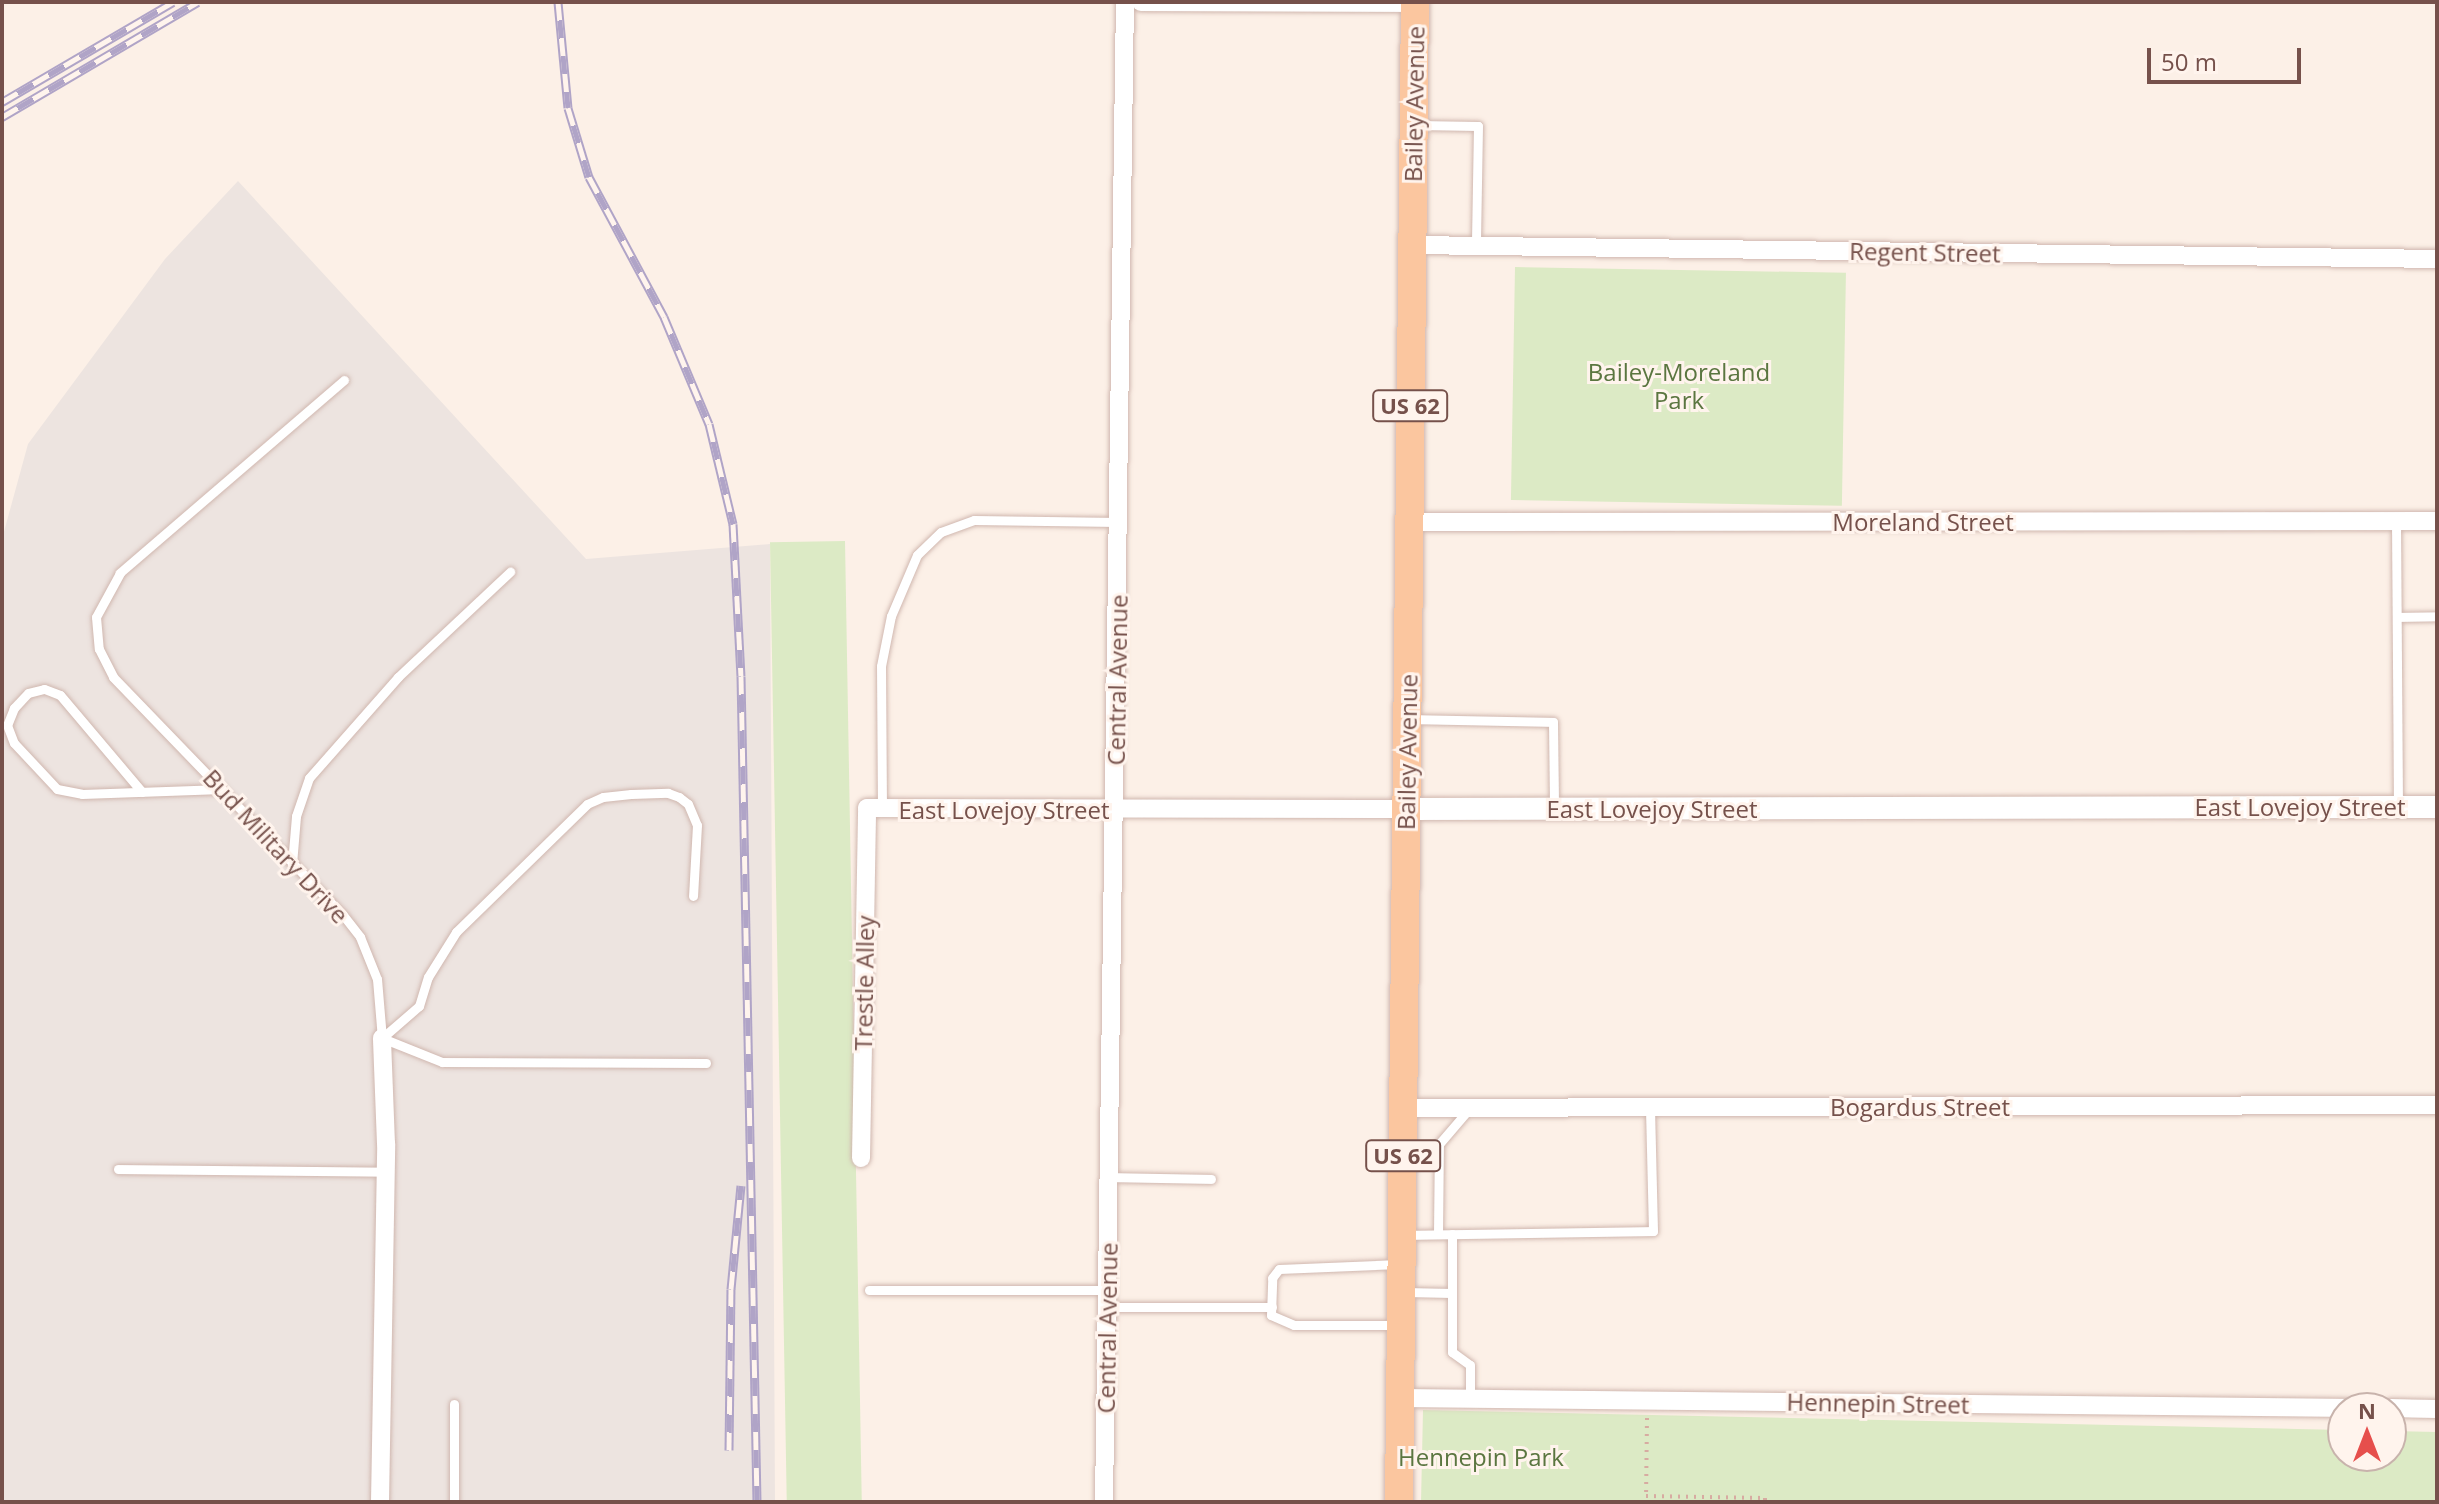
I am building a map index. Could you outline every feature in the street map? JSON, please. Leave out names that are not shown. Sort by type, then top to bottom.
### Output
[{"type":"main road","name":"Bailey Avenue","points":[[1399,1502],[1415,2]]},
{"type":"street","name":"Central Avenue","points":[[1104,1502],[1125,2]]},
{"type":"street","points":[[1141,2],[1415,2]]},
{"type":"street","name":"Regent Street","points":[[1412,245],[2437,259]]},
{"type":"street","name":"Moreland Street","points":[[1409,522],[2437,521]]},
{"type":"street","name":"East Lovejoy Street","points":[[875,809],[2437,807]]},
{"type":"street","name":"Trestle Alley","points":[[861,1158],[875,809]]},
{"type":"street","name":"Bud Military Drive","points":[[380,1502],[385,1172],[382,1038]]},
{"type":"street","name":"Bogardus Street","points":[[1403,1108],[2437,1105]]},
{"type":"street","name":"Hennepin Street","points":[[1400,1398],[2327,1408]]},
{"type":"street","points":[[2407,1408],[2437,1409]]},
{"type":"lane","points":[[1413,125],[1478,126],[1476,246]]},
{"type":"lane","name":"Bud Military Drive","points":[[344,380],[120,573],[96,617],[99,649],[113,677],[343,915],[371,958],[377,979],[382,1038]]},
{"type":"lane","name":"Trestle Alley","points":[[875,809],[881,666],[891,616],[917,555],[941,532],[974,520],[1118,522]]},
{"type":"lane","points":[[2396,521],[2398,807]]},
{"type":"lane","points":[[292,864],[296,816],[309,778],[398,677],[510,572]]},
{"type":"lane","points":[[2398,617],[2437,616]]},
{"type":"lane","points":[[142,792],[60,695],[44,689],[28,693],[14,708],[7,725],[14,743],[57,789],[82,794],[142,792],[222,789]]},
{"type":"lane","points":[[1407,719],[1553,722],[1554,809]]},
{"type":"lane","points":[[693,896],[697,825],[688,804],[668,793],[603,797],[587,804],[456,932],[428,977],[419,1006],[382,1038],[442,1062],[706,1063]]},
{"type":"lane","points":[[1438,1234],[1439,1144],[1470,1108]]},
{"type":"lane","points":[[1402,1235],[1653,1231],[1650,1108]]},
{"type":"lane","points":[[118,1169],[385,1172]]},
{"type":"lane","points":[[1109,1177],[1211,1179]]},
{"type":"lane","points":[[1452,1234],[1452,1352],[1470,1365],[1470,1399]]},
{"type":"lane","points":[[1401,1325],[1294,1325],[1271,1315],[1272,1278],[1279,1269],[1402,1264]]},
{"type":"lane","points":[[869,1290],[1272,1307]]},
{"type":"lane","points":[[1401,1292],[1452,1293]]},
{"type":"lane","points":[[454,1404],[454,1502]]},
{"type":"path","points":[[1647,1422],[1646,1496],[1765,1498],[1765,1502]]},
{"type":"shaded area","points":[[238,181],[586,559],[770,544],[775,1502],[2,1502],[2,539],[28,444],[165,259]]},
{"type":"green space","name":"Bailey-Moreland Park","points":[[1515,267],[1846,273],[1842,506],[1511,500]]},
{"type":"green space","points":[[845,541],[862,1502],[787,1502],[770,542]]},
{"type":"green space","name":"Hennepin Park","points":[[1423,1410],[2327,1430],[2327,1472],[2407,1472],[2407,1431],[2437,1432],[2437,1502],[1421,1502]]},
{"type":"railway","points":[[2,102],[173,2]]},
{"type":"railway","points":[[2,117],[198,2]]},
{"type":"railway","points":[[558,2],[568,108],[589,177],[664,317],[709,424],[733,524],[741,676],[757,1502]]},
{"type":"railway","points":[[729,1450],[731,1289],[741,1185]]}]
